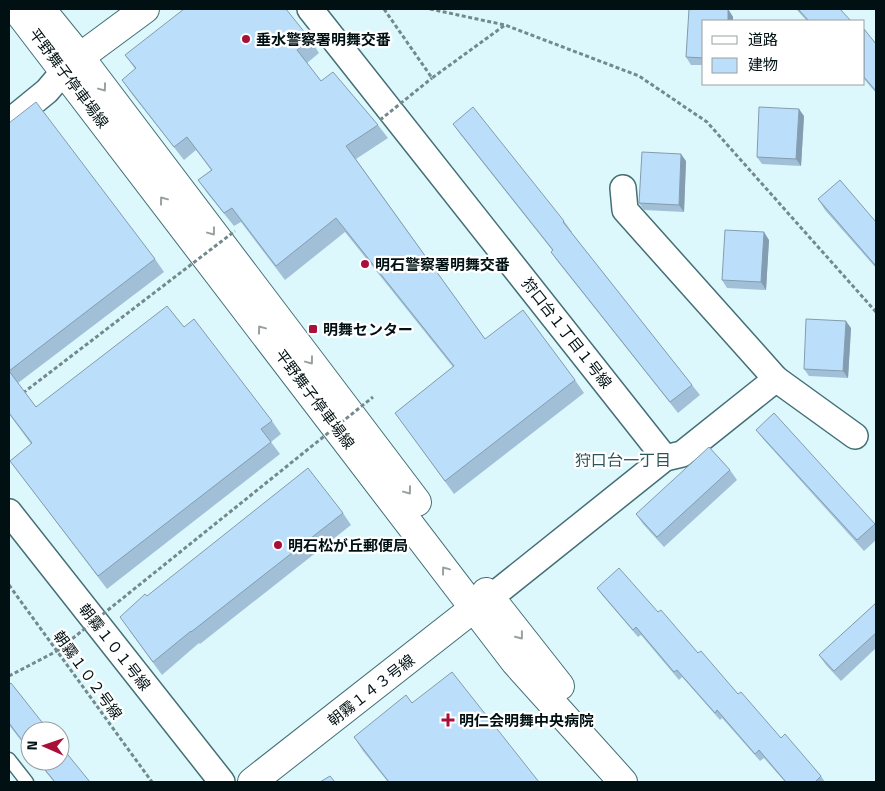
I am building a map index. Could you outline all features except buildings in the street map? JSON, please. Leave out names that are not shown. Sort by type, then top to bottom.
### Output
[{"type":"main road","name":"平野舞子停車場線","points":[[16,9],[72,64]]},
{"type":"main road","name":"平野舞子停車場線","points":[[40,9],[72,64],[482,603],[613,753],[641,782]]},
{"type":"main road","points":[[72,64],[145,9]]},
{"type":"main road","name":"平野舞子停車場線","points":[[482,603],[515,662],[623,782]]},
{"type":"main road","name":"朝霧１４３号線","points":[[252,782],[482,603]]},
{"type":"street","name":"狩口台１丁目１号線","points":[[310,9],[666,458]]},
{"type":"street","points":[[9,122],[47,91],[72,64]]},
{"type":"street","points":[[623,188],[625,210],[776,379],[855,436]]},
{"type":"street","points":[[482,603],[666,458],[682,454],[776,379]]},
{"type":"street","name":"朝霧１０１号線","points":[[9,512],[222,782]]},
{"type":"lane","points":[[9,759],[27,782]]},
{"type":"path","points":[[384,9],[432,78]]},
{"type":"path","points":[[430,9],[504,25],[639,76],[706,122],[876,312]]},
{"type":"path","points":[[380,120],[432,78],[504,25]]},
{"type":"path","points":[[16,398],[235,231]]},
{"type":"path","points":[[9,676],[57,651],[373,398]]},
{"type":"path","name":"朝霧１０２号線","points":[[9,585],[151,781]]},
{"type":"place","name":"垂水警察署明舞交番","points":[[246,39]]},
{"type":"place","name":"明石警察署明舞交番","points":[[365,264]]},
{"type":"place","name":"明舞センター","points":[[313,329]]},
{"type":"place","name":"明石松が丘郵便局","points":[[278,545]]},
{"type":"place","name":"明仁会明舞中央病院","points":[[448,720]]},
{"type":"district","name":"狩口台一丁目","points":[[623,460]]}]
